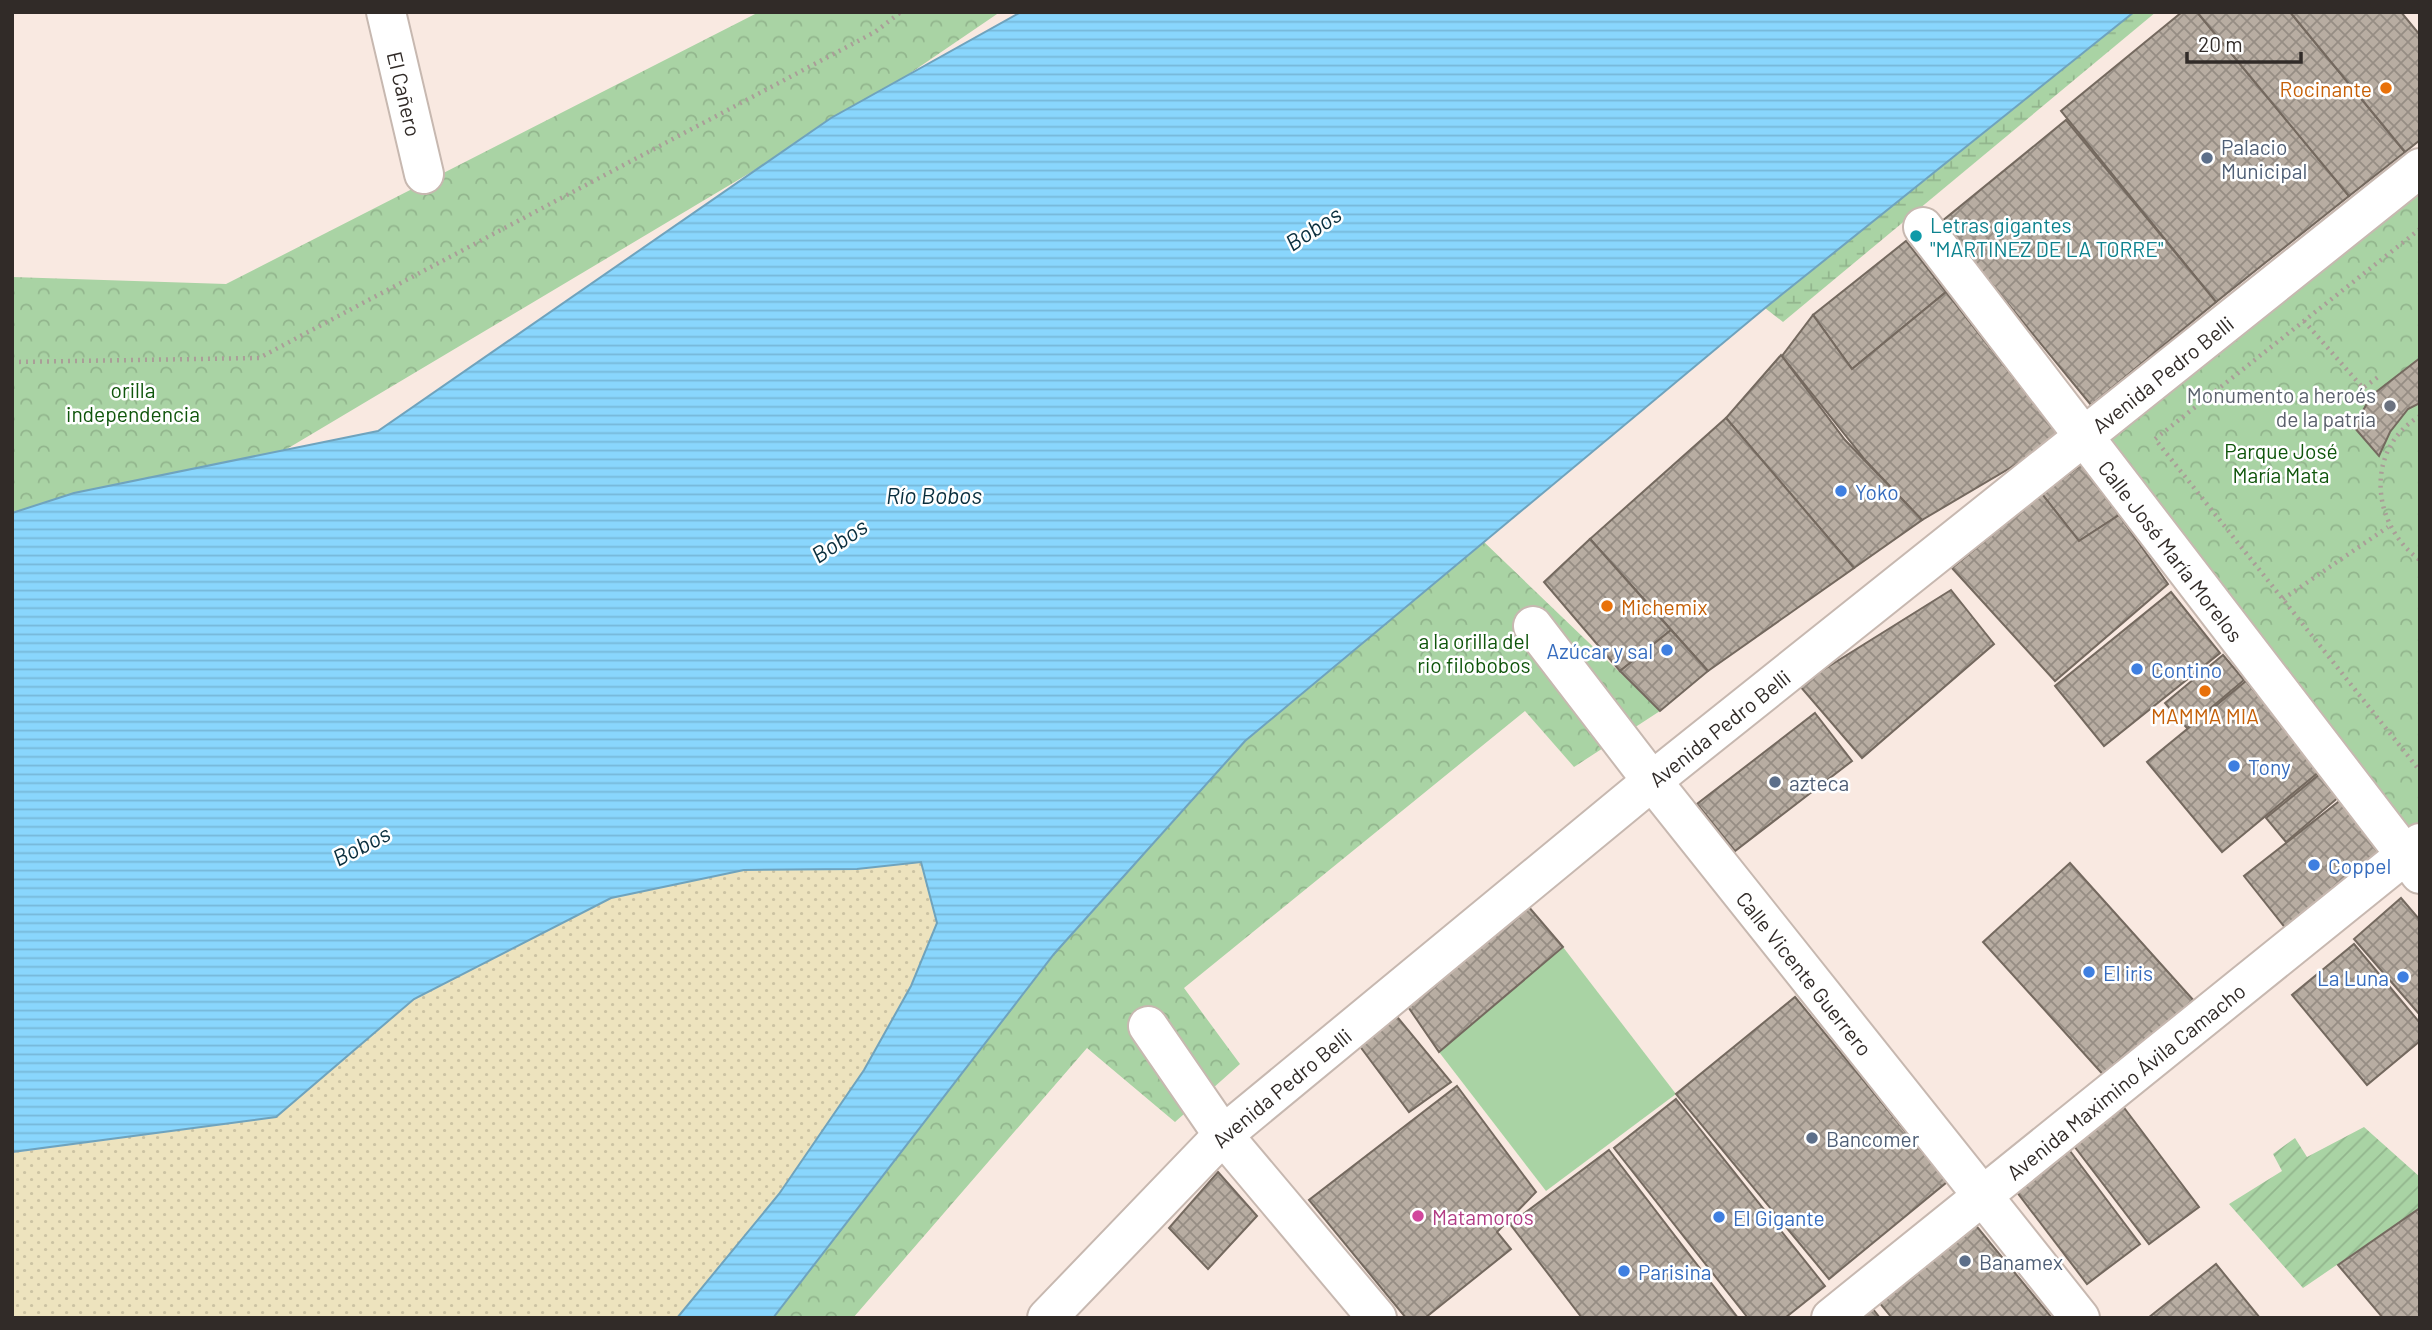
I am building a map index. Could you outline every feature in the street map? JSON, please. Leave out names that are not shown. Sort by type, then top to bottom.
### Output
[{"type":"street","name":"El Cañero","points":[[386,12],[424,174]]},
{"type":"street","name":"Avenida Pedro Belli","points":[[1047,1318],[1223,1135],[1652,782],[2420,168]]},
{"type":"street","name":"Calle José María Morelos","points":[[1923,227],[2083,438],[2415,857]]},
{"type":"street","name":"Calle Vicente Guerrero","points":[[1533,626],[1652,782],[2080,1318]]},
{"type":"street","name":"Avenida Maximino Ávila Camacho","points":[[1831,1318],[1982,1196],[2415,857]]},
{"type":"street","points":[[1148,1026],[1223,1135],[1377,1318]]},
{"type":"path","points":[[12,362],[259,358],[863,39],[901,12]]},
{"type":"path","points":[[2420,229],[2155,439],[2420,771]]},
{"type":"path","points":[[2304,321],[2364,388],[2378,377]]},
{"type":"path","points":[[2420,416],[2410,422],[2392,444],[2381,470],[2380,499],[2388,527],[2405,549],[2420,559]]},
{"type":"path","points":[[2283,599],[2388,527]]},
{"type":"green space","name":"orilla independencia","points":[[759,12],[1000,12],[859,108],[57,586],[12,556],[12,277],[226,284]]},
{"type":"green space","points":[[2134,12],[2156,12],[1783,322],[1765,308]]},
{"type":"green space","name":"Parque José María Mata","points":[[2420,173],[2420,829],[2406,840],[2085,438]]},
{"type":"green space","name":"a la orilla del rio filobobos","points":[[1484,542],[1660,711],[1574,767],[1525,711],[1184,988],[1240,1064],[1175,1122],[1087,1048],[853,1318],[773,1318],[1054,954],[1245,741]]},
{"type":"green space","points":[[1563,947],[1676,1094],[1546,1191],[1439,1052]]},
{"type":"green space","points":[[2364,1127],[2420,1177],[2420,1208],[2303,1288],[2229,1204],[2282,1171],[2273,1154],[2295,1138],[2307,1157]]},
{"type":"sand","points":[[922,862],[937,923],[895,1024],[779,1194],[677,1318],[12,1318],[12,1153],[276,1117],[414,999],[611,898],[744,870],[857,869]]},
{"type":"water","name":"Río Bobos","points":[[1021,12],[2134,12],[1765,308],[1245,741],[1054,954],[773,1318],[677,1318],[779,1194],[864,1070],[911,986],[937,923],[921,862],[857,869],[744,870],[611,898],[414,999],[276,1117],[12,1152],[12,513],[74,493],[378,431],[831,118]]},
{"type":"building","name":"Palacio Municipal","points":[[2182,12],[2197,12],[2349,196],[2216,302],[2061,111]]},
{"type":"building","points":[[2197,12],[2290,12],[2405,152],[2349,196]]},
{"type":"building","name":"Rocinante","points":[[2290,12],[2401,12],[2420,35],[2420,140],[2405,152]]},
{"type":"building","points":[[2066,120],[2216,302],[2091,405],[1941,222]]},
{"type":"building","points":[[1906,241],[1946,292],[1852,369],[1813,315]]},
{"type":"building","points":[[1946,292],[2061,438],[1922,520],[1866,461],[1782,356],[1813,315],[1852,369]]},
{"type":"building","name":"Yoko","points":[[1781,355],[1845,440],[1922,520],[1854,568],[1726,418]]},
{"type":"building","name":"Monumento a heroés de la patria","points":[[2420,358],[2420,403],[2408,409],[2390,432],[2379,456],[2354,427],[2371,396]]},
{"type":"building","points":[[1726,418],[1854,568],[1708,671],[1590,539]]},
{"type":"building","points":[[2081,465],[2119,515],[2079,541],[2042,494]]},
{"type":"building","points":[[2042,494],[2079,541],[2119,515],[2168,584],[2055,681],[1952,568]]},
{"type":"building","name":"Michemix","points":[[1590,539],[1671,630],[1620,671],[1544,582]]},
{"type":"building","points":[[1951,590],[1994,644],[1862,758],[1799,685]]},
{"type":"building","name":"Contino","points":[[2171,592],[2220,653],[2104,746],[2055,686]]},
{"type":"building","name":"Azúcar y sal","points":[[1671,630],[1708,671],[1660,711],[1620,671]]},
{"type":"building","name":"MAMMA MIA","points":[[2223,655],[2244,680],[2187,728],[2165,703]]},
{"type":"building","name":"Tony","points":[[2246,681],[2320,771],[2222,852],[2147,762]]},
{"type":"building","name":"azteca","points":[[1815,713],[1852,761],[1735,851],[1697,804]]},
{"type":"building","points":[[2321,773],[2340,796],[2286,842],[2266,818]]},
{"type":"building","name":"Coppel","points":[[2342,799],[2384,853],[2287,930],[2244,876]]},
{"type":"building","name":"El iris","points":[[2070,863],[2195,1002],[2108,1080],[1983,942]]},
{"type":"building","name":"La Luna","points":[[2401,898],[2420,920],[2420,1015],[2354,939]]},
{"type":"building","points":[[1522,899],[1563,947],[1439,1052],[1402,998]]},
{"type":"building","points":[[2354,944],[2420,1023],[2420,1041],[2367,1085],[2292,995]]},
{"type":"building","name":"Bancomer","points":[[1795,997],[1947,1182],[1829,1279],[1676,1094]]},
{"type":"building","points":[[1389,1007],[1451,1082],[1409,1112],[1353,1037]]},
{"type":"building","name":"Matamoros","points":[[1457,1086],[1536,1192],[1497,1232],[1511,1249],[1425,1318],[1406,1318],[1309,1200]]},
{"type":"building","name":"El Gigante","points":[[1676,1099],[1825,1286],[1785,1318],[1748,1318],[1614,1148]]},
{"type":"building","points":[[2122,1105],[2199,1207],[2149,1244],[2071,1142]]},
{"type":"building","points":[[2067,1147],[2140,1244],[2087,1284],[2013,1187]]},
{"type":"building","name":"Parisina","points":[[1609,1150],[1738,1318],[1582,1318],[1510,1224]]},
{"type":"building","points":[[1218,1172],[1257,1216],[1208,1269],[1169,1228]]},
{"type":"building","points":[[2420,1208],[2420,1318],[2383,1318],[2338,1265]]},
{"type":"building","name":"Banamex","points":[[1973,1222],[2052,1318],[1892,1318],[1878,1301]]},
{"type":"building","points":[[2216,1264],[2260,1318],[2148,1318]]},
{"type":"building","points":[[1869,1304],[1880,1318],[1852,1318]]},
{"type":"place","name":"Rocinante","points":[[2386,88]]},
{"type":"place","name":"Palacio Municipal","points":[[2207,158]]},
{"type":"place","name":"Letras gigantes \"MARTINEZ DE LA TORRE\"","points":[[1916,236]]},
{"type":"place","name":"Monumento a heroés de la patria","points":[[2390,406]]},
{"type":"place","name":"Yoko","points":[[1841,491]]},
{"type":"place","name":"Michemix","points":[[1607,606]]},
{"type":"place","name":"Azúcar y sal","points":[[1667,650]]},
{"type":"place","name":"Contino","points":[[2137,669]]},
{"type":"place","name":"MAMMA MIA","points":[[2205,691]]},
{"type":"place","name":"Tony","points":[[2234,766]]},
{"type":"place","name":"azteca","points":[[1775,782]]},
{"type":"place","name":"Coppel","points":[[2314,865]]},
{"type":"place","name":"El iris","points":[[2089,972]]},
{"type":"place","name":"La Luna","points":[[2403,977]]},
{"type":"place","name":"Bancomer","points":[[1812,1138]]},
{"type":"place","name":"Matamoros","points":[[1418,1216]]},
{"type":"place","name":"El Gigante","points":[[1719,1217]]},
{"type":"place","name":"Banamex","points":[[1965,1261]]},
{"type":"place","name":"Parisina","points":[[1624,1271]]},
{"type":"water label","name":"Bobos","points":[[1313,228]]},
{"type":"water label","name":"Bobos","points":[[839,540]]},
{"type":"water label","name":"Bobos","points":[[361,845]]}]
